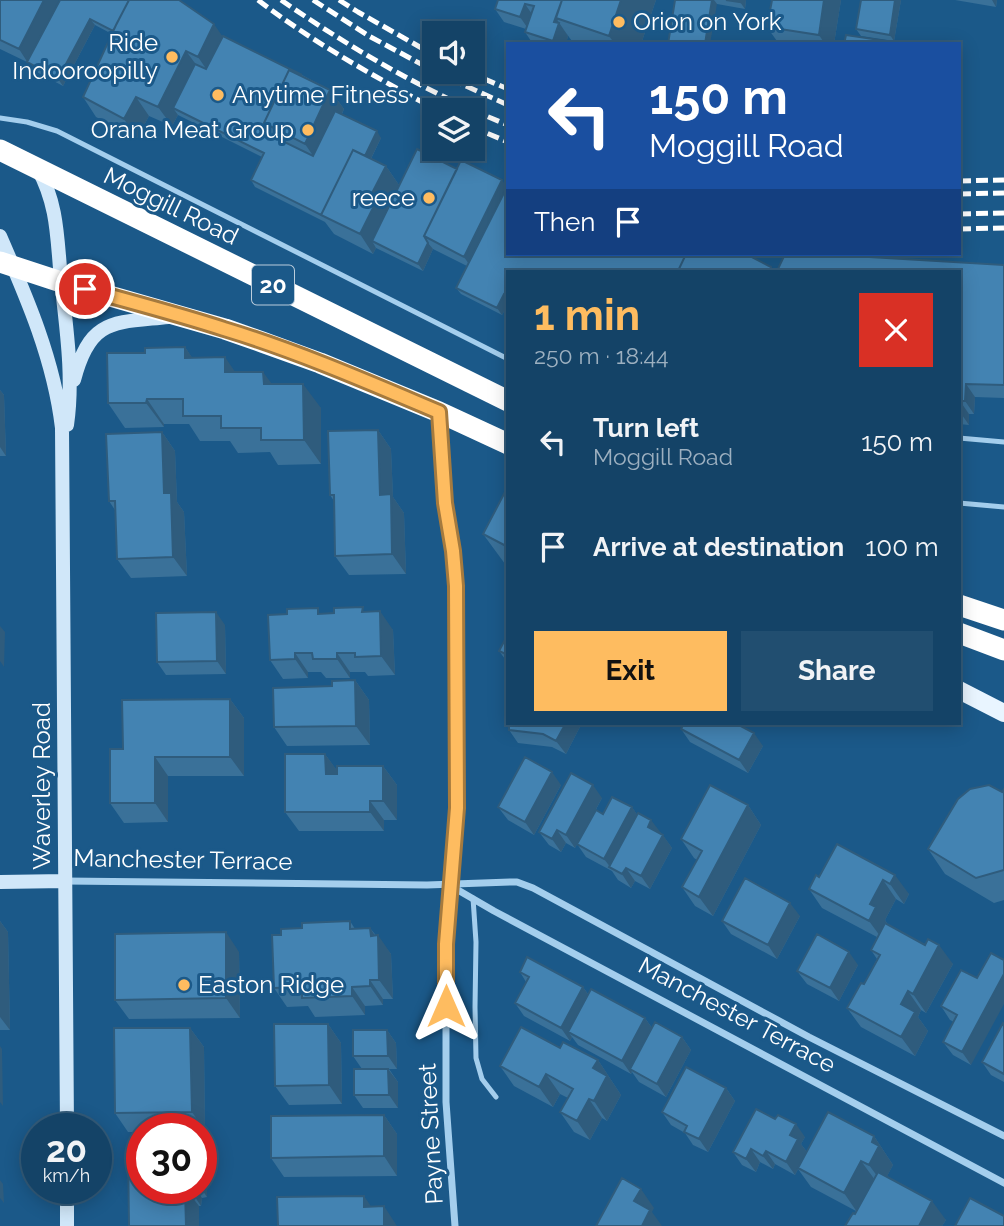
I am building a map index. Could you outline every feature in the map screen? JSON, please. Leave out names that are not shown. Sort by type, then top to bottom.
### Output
[{"type":"highway","name":"Moggill Road","points":[[4,156],[38,169],[506,400]]},
{"type":"highway","name":"20","points":[[6,264],[262,342],[439,412],[506,443]]},
{"type":"highway","points":[[961,606],[998,615]]},
{"type":"highway","points":[[961,634],[1004,650]]},
{"type":"main road","points":[[961,691],[1004,713]]},
{"type":"street","name":"Waverley Road","points":[[38,169],[47,188],[58,230],[70,394],[63,443]]},
{"type":"street","name":"Waverley Road","points":[[0,236],[6,264],[37,324],[60,412],[63,443],[66,1113]]},
{"type":"street","points":[[70,394],[82,355],[101,330],[119,322],[180,316]]},
{"type":"street","name":"Payne Street","points":[[439,412],[445,503],[456,586],[457,808],[446,954],[446,1102],[455,1226]]},
{"type":"street","name":"Manchester Terrace","points":[[0,881],[450,885],[517,882],[533,888],[808,1037],[1004,1136]]},
{"type":"street","name":"Manchester Terrace","points":[[450,885],[1004,1183]]},
{"type":"street","points":[[67,1204],[67,1226]]},
{"type":"lane","name":"Moggill Road","points":[[0,118],[27,122],[57,131],[506,358]]},
{"type":"lane","points":[[961,438],[1004,442]]},
{"type":"lane","points":[[961,503],[1004,507]]},
{"type":"lane","name":"Payne Street","points":[[473,898],[476,942],[476,1058],[482,1079],[496,1097]]},
{"type":"building","points":[[0,0],[44,0],[19,49],[0,40]]},
{"type":"building","points":[[60,0],[129,0],[113,31],[90,19],[58,79],[27,62]]},
{"type":"building","name":"Ride Indooroopilly","points":[[129,0],[179,0],[214,24],[198,57],[186,51],[158,107],[136,97],[124,119],[83,97]]},
{"type":"building","points":[[498,0],[562,0],[554,22],[559,23],[553,41],[525,32],[534,6],[525,4],[520,17],[495,9]]},
{"type":"building","points":[[562,0],[621,0],[609,36],[556,18]]},
{"type":"building","points":[[675,0],[712,0],[705,42],[668,42]]},
{"type":"building","points":[[772,0],[824,0],[819,35],[767,27]]},
{"type":"building","points":[[861,0],[895,0],[890,35],[856,29]]},
{"type":"building","points":[[846,35],[893,42],[844,42]]},
{"type":"building","points":[[223,36],[302,75],[289,70],[264,123],[272,136],[313,156],[335,111],[377,131],[365,156],[353,150],[321,215],[251,180],[264,153],[173,108],[195,64],[206,69]]},
{"type":"building","points":[[289,70],[330,90],[305,144],[264,123]]},
{"type":"building","name":"reece","points":[[417,149],[422,152],[422,161],[441,161],[457,169],[424,236],[428,243],[418,264],[372,241]]},
{"type":"building","points":[[353,150],[386,166],[371,195],[378,198],[360,234],[321,215]]},
{"type":"building","points":[[461,161],[502,180],[464,257],[424,236]]},
{"type":"building","points":[[506,189],[506,256],[685,256],[678,270],[506,270],[506,295],[504,294],[497,308],[456,288]]},
{"type":"building","points":[[685,256],[750,256],[771,267],[770,270],[678,270]]},
{"type":"building","points":[[784,256],[853,256],[1004,265],[1004,385],[966,384],[965,401],[961,401],[961,270],[777,270]]},
{"type":"building","points":[[185,347],[185,358],[225,357],[225,372],[263,372],[264,384],[303,384],[304,440],[261,440],[261,428],[221,428],[221,416],[183,416],[183,399],[108,403],[107,353],[145,353],[145,348]]},
{"type":"building","points":[[378,430],[380,495],[391,494],[392,554],[335,556],[334,495],[330,495],[328,431]]},
{"type":"building","points":[[162,432],[164,493],[171,493],[173,557],[117,559],[115,501],[109,501],[106,434]]},
{"type":"building","points":[[505,492],[506,492],[506,546],[483,534]]},
{"type":"building","points":[[363,607],[362,612],[380,611],[381,656],[355,657],[355,653],[337,653],[337,659],[313,659],[312,653],[295,653],[295,659],[270,660],[268,615],[287,614],[287,609],[318,608],[318,614],[334,613],[334,608]]},
{"type":"building","points":[[216,612],[217,661],[157,662],[156,613]]},
{"type":"building","points":[[506,638],[506,654],[499,651]]},
{"type":"building","points":[[355,680],[356,726],[274,727],[273,688],[332,686],[332,681]]},
{"type":"building","points":[[230,699],[230,757],[155,757],[155,803],[110,803],[110,749],[123,749],[122,700]]},
{"type":"building","points":[[509,725],[565,725],[556,741],[543,734],[509,730]]},
{"type":"building","points":[[683,725],[739,725],[754,733],[739,760],[681,729]]},
{"type":"building","points":[[285,754],[325,754],[326,774],[337,774],[337,766],[383,766],[383,801],[370,801],[370,812],[285,812]]},
{"type":"building","points":[[525,757],[552,772],[525,822],[498,807]]},
{"type":"building","points":[[571,773],[593,785],[566,835],[557,830],[552,839],[539,832]]},
{"type":"building","points":[[710,785],[748,805],[699,897],[682,887],[702,851],[681,839]]},
{"type":"building","points":[[989,785],[1002,792],[1004,789],[1004,870],[976,878],[928,849],[958,799],[970,789]]},
{"type":"building","points":[[612,797],[632,807],[604,859],[577,844],[596,810],[603,814]]},
{"type":"building","points":[[638,813],[651,820],[648,827],[663,835],[641,876],[626,868],[622,874],[609,867]]},
{"type":"building","points":[[837,844],[895,875],[890,884],[883,880],[870,904],[876,907],[869,921],[809,889],[816,875],[819,877]]},
{"type":"building","points":[[745,878],[790,903],[768,945],[722,921]]},
{"type":"building","points":[[350,921],[350,929],[370,928],[371,936],[378,935],[379,980],[370,980],[370,986],[352,987],[352,996],[302,998],[302,987],[274,988],[272,935],[281,935],[281,929],[302,928],[302,923]]},
{"type":"building","points":[[885,923],[925,945],[928,939],[939,945],[913,994],[908,991],[901,1004],[915,1012],[901,1037],[847,1008],[880,955],[871,950]]},
{"type":"building","name":"Easton Ridge","points":[[226,932],[226,998],[115,1000],[115,934]]},
{"type":"building","points":[[817,934],[849,952],[830,988],[797,971]]},
{"type":"building","points":[[991,953],[1004,960],[1004,974],[962,1052],[943,1042],[957,1015],[941,1006],[961,970],[977,978]]},
{"type":"building","points":[[527,957],[583,987],[561,1028],[515,1003],[529,977],[520,972]]},
{"type":"building","points":[[591,989],[645,1018],[622,1061],[568,1032]]},
{"type":"building","points":[[655,1022],[682,1037],[657,1084],[630,1069]]},
{"type":"building","points":[[274,1024],[328,1024],[329,1085],[275,1086]]},
{"type":"building","points":[[1004,1024],[1004,1074],[982,1062]]},
{"type":"building","points":[[521,1027],[560,1048],[563,1042],[598,1060],[593,1068],[607,1076],[594,1101],[589,1099],[577,1121],[560,1112],[573,1089],[546,1074],[539,1087],[500,1066]]},
{"type":"building","points":[[114,1028],[190,1028],[192,1112],[115,1113]]},
{"type":"building","points":[[353,1030],[387,1030],[388,1056],[353,1056]]},
{"type":"building","points":[[686,1067],[726,1088],[699,1139],[684,1132],[687,1126],[662,1112]]},
{"type":"building","points":[[354,1069],[388,1069],[389,1095],[354,1095]]},
{"type":"building","points":[[756,1109],[775,1119],[778,1115],[796,1124],[790,1135],[798,1139],[786,1162],[766,1151],[763,1156],[751,1149],[746,1159],[733,1152]]},
{"type":"building","points":[[828,1112],[874,1136],[872,1142],[879,1146],[869,1165],[861,1161],[844,1193],[798,1168]]},
{"type":"building","points":[[384,1115],[384,1156],[271,1158],[271,1116]]},
{"type":"building","points":[[878,1172],[932,1201],[919,1226],[845,1226],[853,1213],[855,1214]]},
{"type":"building","points":[[622,1178],[641,1189],[634,1201],[650,1210],[642,1226],[596,1226]]},
{"type":"building","points":[[364,1196],[364,1207],[384,1206],[384,1226],[278,1226],[277,1197]]},
{"type":"building","points":[[970,1198],[1004,1216],[1004,1226],[955,1226]]},
{"type":"building","points":[[129,1204],[185,1204],[186,1226],[129,1226]]},
{"type":"railway","points":[[258,0],[345,59],[422,102]]},
{"type":"railway","points":[[281,0],[391,69],[448,99],[506,124]]},
{"type":"railway","points":[[313,0],[369,36],[422,65]]},
{"type":"railway","points":[[339,0],[422,48]]},
{"type":"railway","points":[[485,79],[506,88]]},
{"type":"railway","points":[[462,84],[506,104]]},
{"type":"railway","points":[[485,132],[506,141]]},
{"type":"railway","points":[[961,181],[1004,180]]},
{"type":"railway","points":[[961,194],[1004,193]]},
{"type":"railway","points":[[961,214],[1004,213]]},
{"type":"railway","points":[[961,229],[1004,228]]},
{"type":"place","name":"Orion on York","points":[[619,22]]},
{"type":"place","name":"Ride Indooroopilly","points":[[172,57]]},
{"type":"place","name":"Anytime Fitness","points":[[218,95]]},
{"type":"place","name":"Orana Meat Group","points":[[308,130]]},
{"type":"place","name":"reece","points":[[429,198]]},
{"type":"place","name":"Easton Ridge","points":[[184,985]]},
{"type":"route","points":[[85,289],[225,329],[320,363],[439,412],[445,503],[456,586],[457,808],[446,944],[446,1006]]}]
